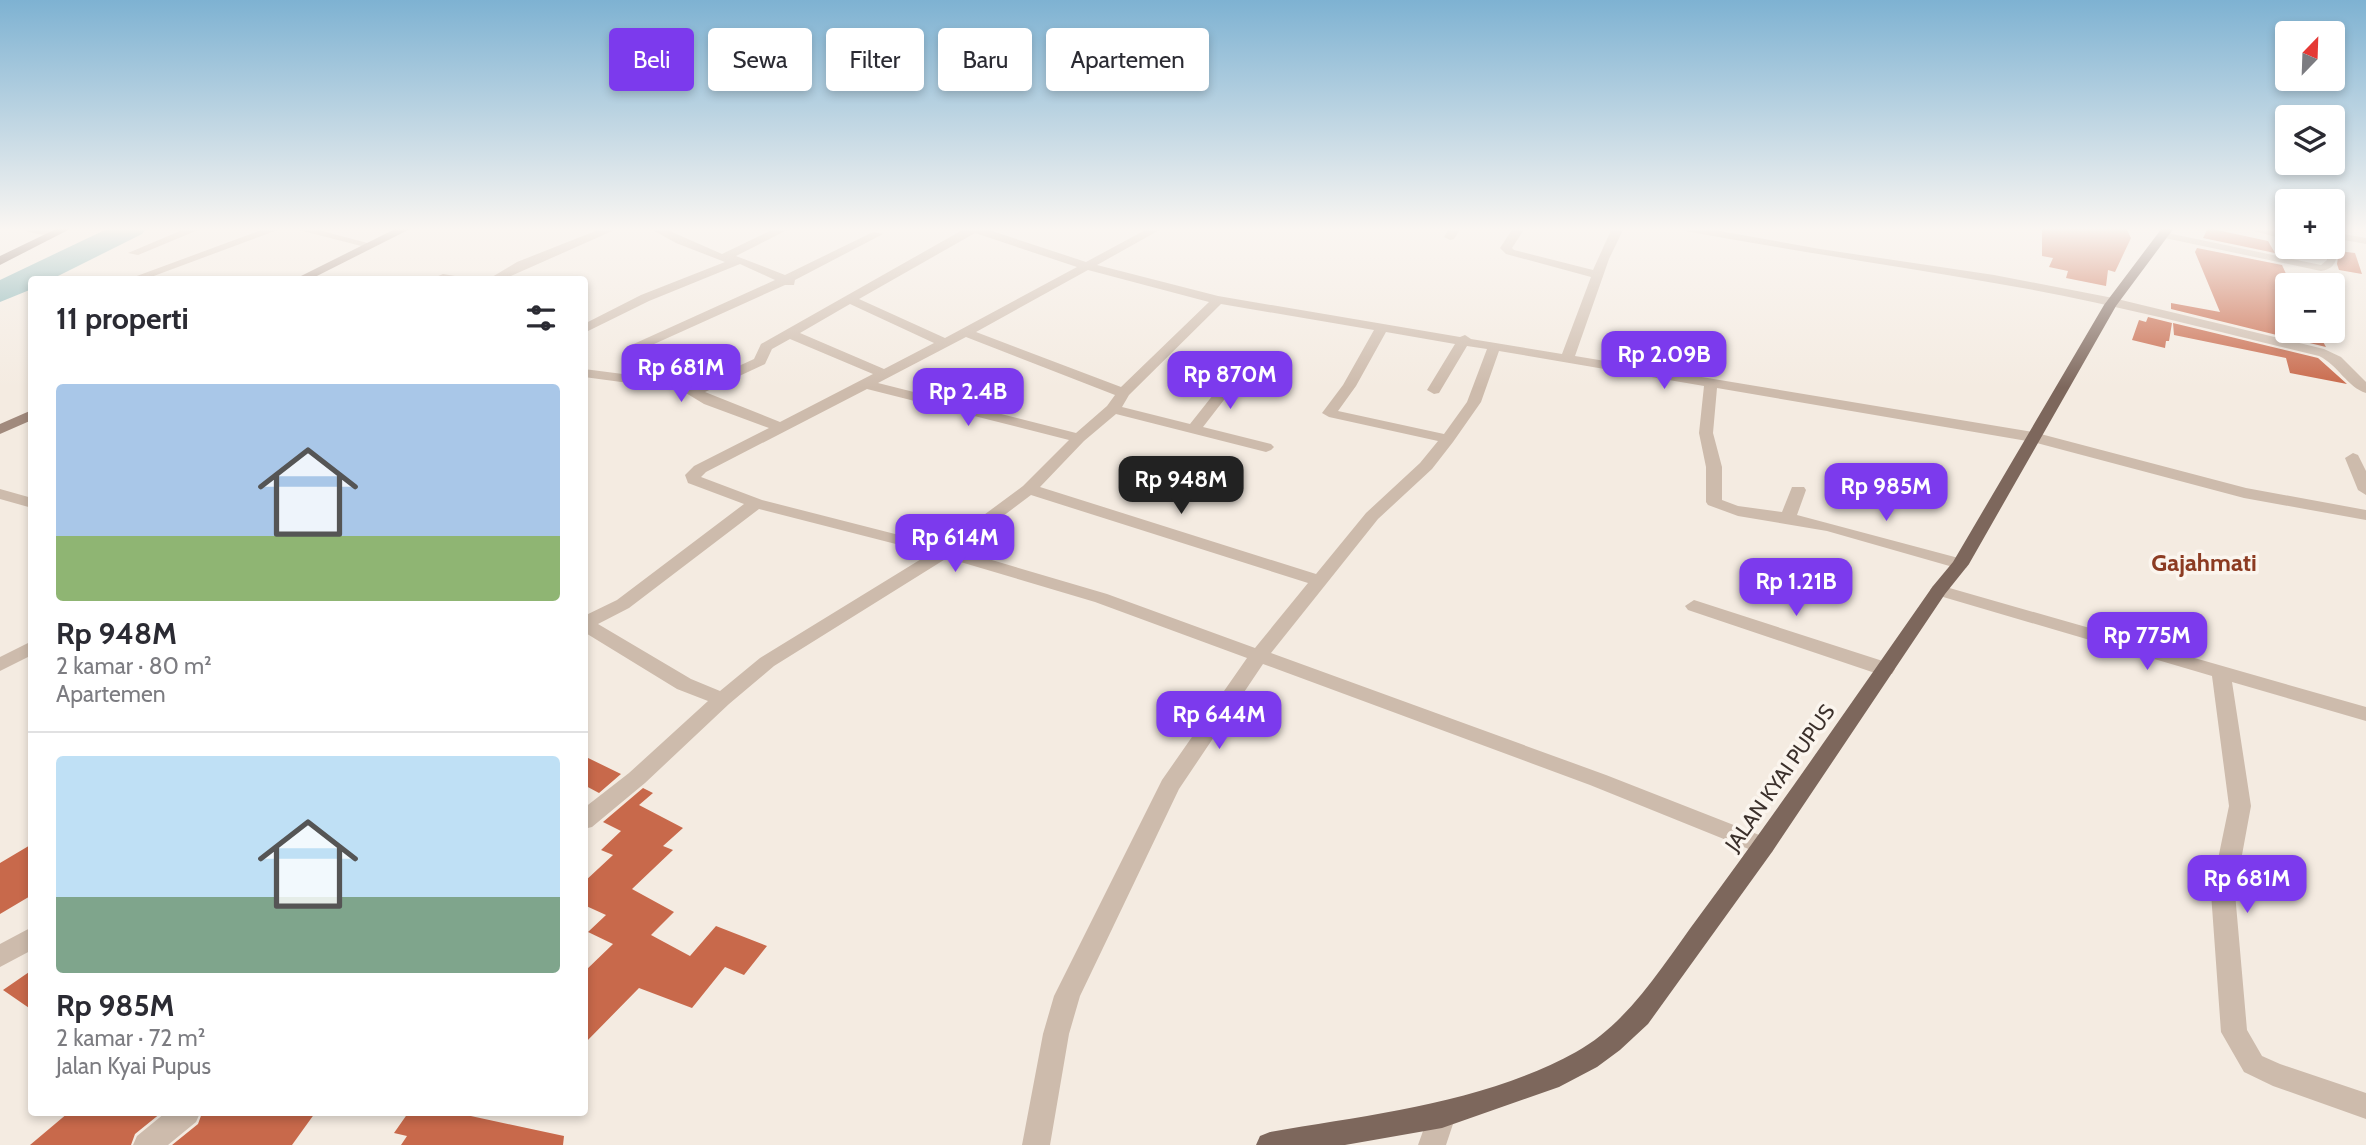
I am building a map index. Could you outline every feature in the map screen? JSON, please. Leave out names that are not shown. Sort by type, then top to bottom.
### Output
[{"type":"main road","name":"JALAN KYAI PUPUS","points":[[1270,1145],[1442,1115],[1550,1078],[1588,1059],[1639,1016],[1764,846],[1939,590],[1960,564],[2112,302],[2128,281]]},
{"type":"main road","points":[[0,430],[28,416]]},
{"type":"street","points":[[588,327],[613,313],[689,281]]},
{"type":"street","points":[[632,350],[785,281]]},
{"type":"street","points":[[694,392],[760,361],[764,358],[764,349],[882,281]]},
{"type":"street","points":[[1058,281],[945,343],[780,427],[693,475],[694,480],[756,503],[946,552],[1101,598],[1598,780],[1764,846]]},
{"type":"street","points":[[1146,281],[1218,300],[1465,339],[2033,437],[2244,493],[2366,515]]},
{"type":"street","points":[[1568,357],[1595,281]]},
{"type":"street","points":[[2006,281],[2112,302],[2324,353],[2339,359],[2354,380],[2366,389]]},
{"type":"street","points":[[851,300],[945,343]]},
{"type":"street","points":[[588,818],[637,778],[722,699],[767,662],[946,552],[1029,489],[1079,438],[1113,409],[1124,393],[1218,300]]},
{"type":"street","points":[[588,313],[613,313]]},
{"type":"street","points":[[1382,327],[1349,386],[1329,414],[1448,439]]},
{"type":"street","points":[[965,332],[1124,393]]},
{"type":"street","points":[[791,334],[884,374]]},
{"type":"street","points":[[1434,390],[1465,339]]},
{"type":"street","points":[[1036,1145],[1056,1034],[1067,996],[1170,786],[1260,654],[1372,516],[1426,466],[1448,439],[1474,402],[1495,345]]},
{"type":"street","points":[[1194,429],[1220,396],[1232,369]]},
{"type":"street","points":[[588,373],[677,384],[713,402],[780,427]]},
{"type":"street","points":[[1711,382],[1706,433],[1714,467],[1714,502],[1717,506],[1830,527],[1960,564]]},
{"type":"street","points":[[866,384],[1079,438]]},
{"type":"street","points":[[1113,409],[1266,447]]},
{"type":"street","points":[[2353,458],[2366,490]]},
{"type":"street","points":[[1029,489],[1321,581]]},
{"type":"street","points":[[1788,518],[1798,490]]},
{"type":"street","points":[[0,494],[28,502]]},
{"type":"street","points":[[588,622],[623,604],[756,503]]},
{"type":"street","points":[[1939,590],[2366,715]]},
{"type":"street","points":[[1694,606],[1885,669]]},
{"type":"street","points":[[588,626],[684,684],[722,699]]},
{"type":"street","points":[[0,665],[28,649]]},
{"type":"street","points":[[2221,673],[2240,806],[2223,893],[2234,1032],[2253,1064],[2273,1074],[2366,1106]]},
{"type":"street","points":[[0,957],[28,940]]},
{"type":"street","points":[[1432,1145],[1442,1115]]},
{"type":"street","points":[[147,1145],[182,1116]]},
{"type":"building","points":[[2083,281],[2107,281],[2106,286]]},
{"type":"building","points":[[2207,281],[2275,281],[2275,334],[2171,309],[2171,303],[2220,312]]},
{"type":"building","points":[[2148,317],[2172,323],[2165,348],[2132,340],[2139,320],[2146,322]]},
{"type":"building","points":[[2173,323],[2318,358],[2347,384],[2290,373],[2286,358],[2174,335]]},
{"type":"building","points":[[588,758],[621,774],[599,793],[588,787]]},
{"type":"building","points":[[643,788],[653,793],[639,805],[683,828],[663,846],[673,850],[632,889],[674,912],[651,935],[690,956],[716,926],[767,946],[744,975],[725,967],[692,1008],[639,988],[588,1040],[588,968],[613,944],[588,932],[606,915],[588,907],[588,878],[613,855],[601,850],[621,831],[603,822]]},
{"type":"building","points":[[28,846],[28,897],[0,914],[0,863]]},
{"type":"building","points":[[28,973],[28,1007],[3,990]]},
{"type":"building","points":[[64,1116],[157,1116],[135,1134],[131,1145],[30,1145]]},
{"type":"building","points":[[201,1116],[313,1116],[292,1145],[172,1145],[198,1124]]},
{"type":"building","points":[[406,1116],[471,1116],[564,1136],[563,1145],[401,1145],[407,1136],[394,1133]]},
{"type":"waterway","points":[[0,292],[22,281]]},
{"type":"district","name":"Gajahmati","points":[[2204,563]]}]
